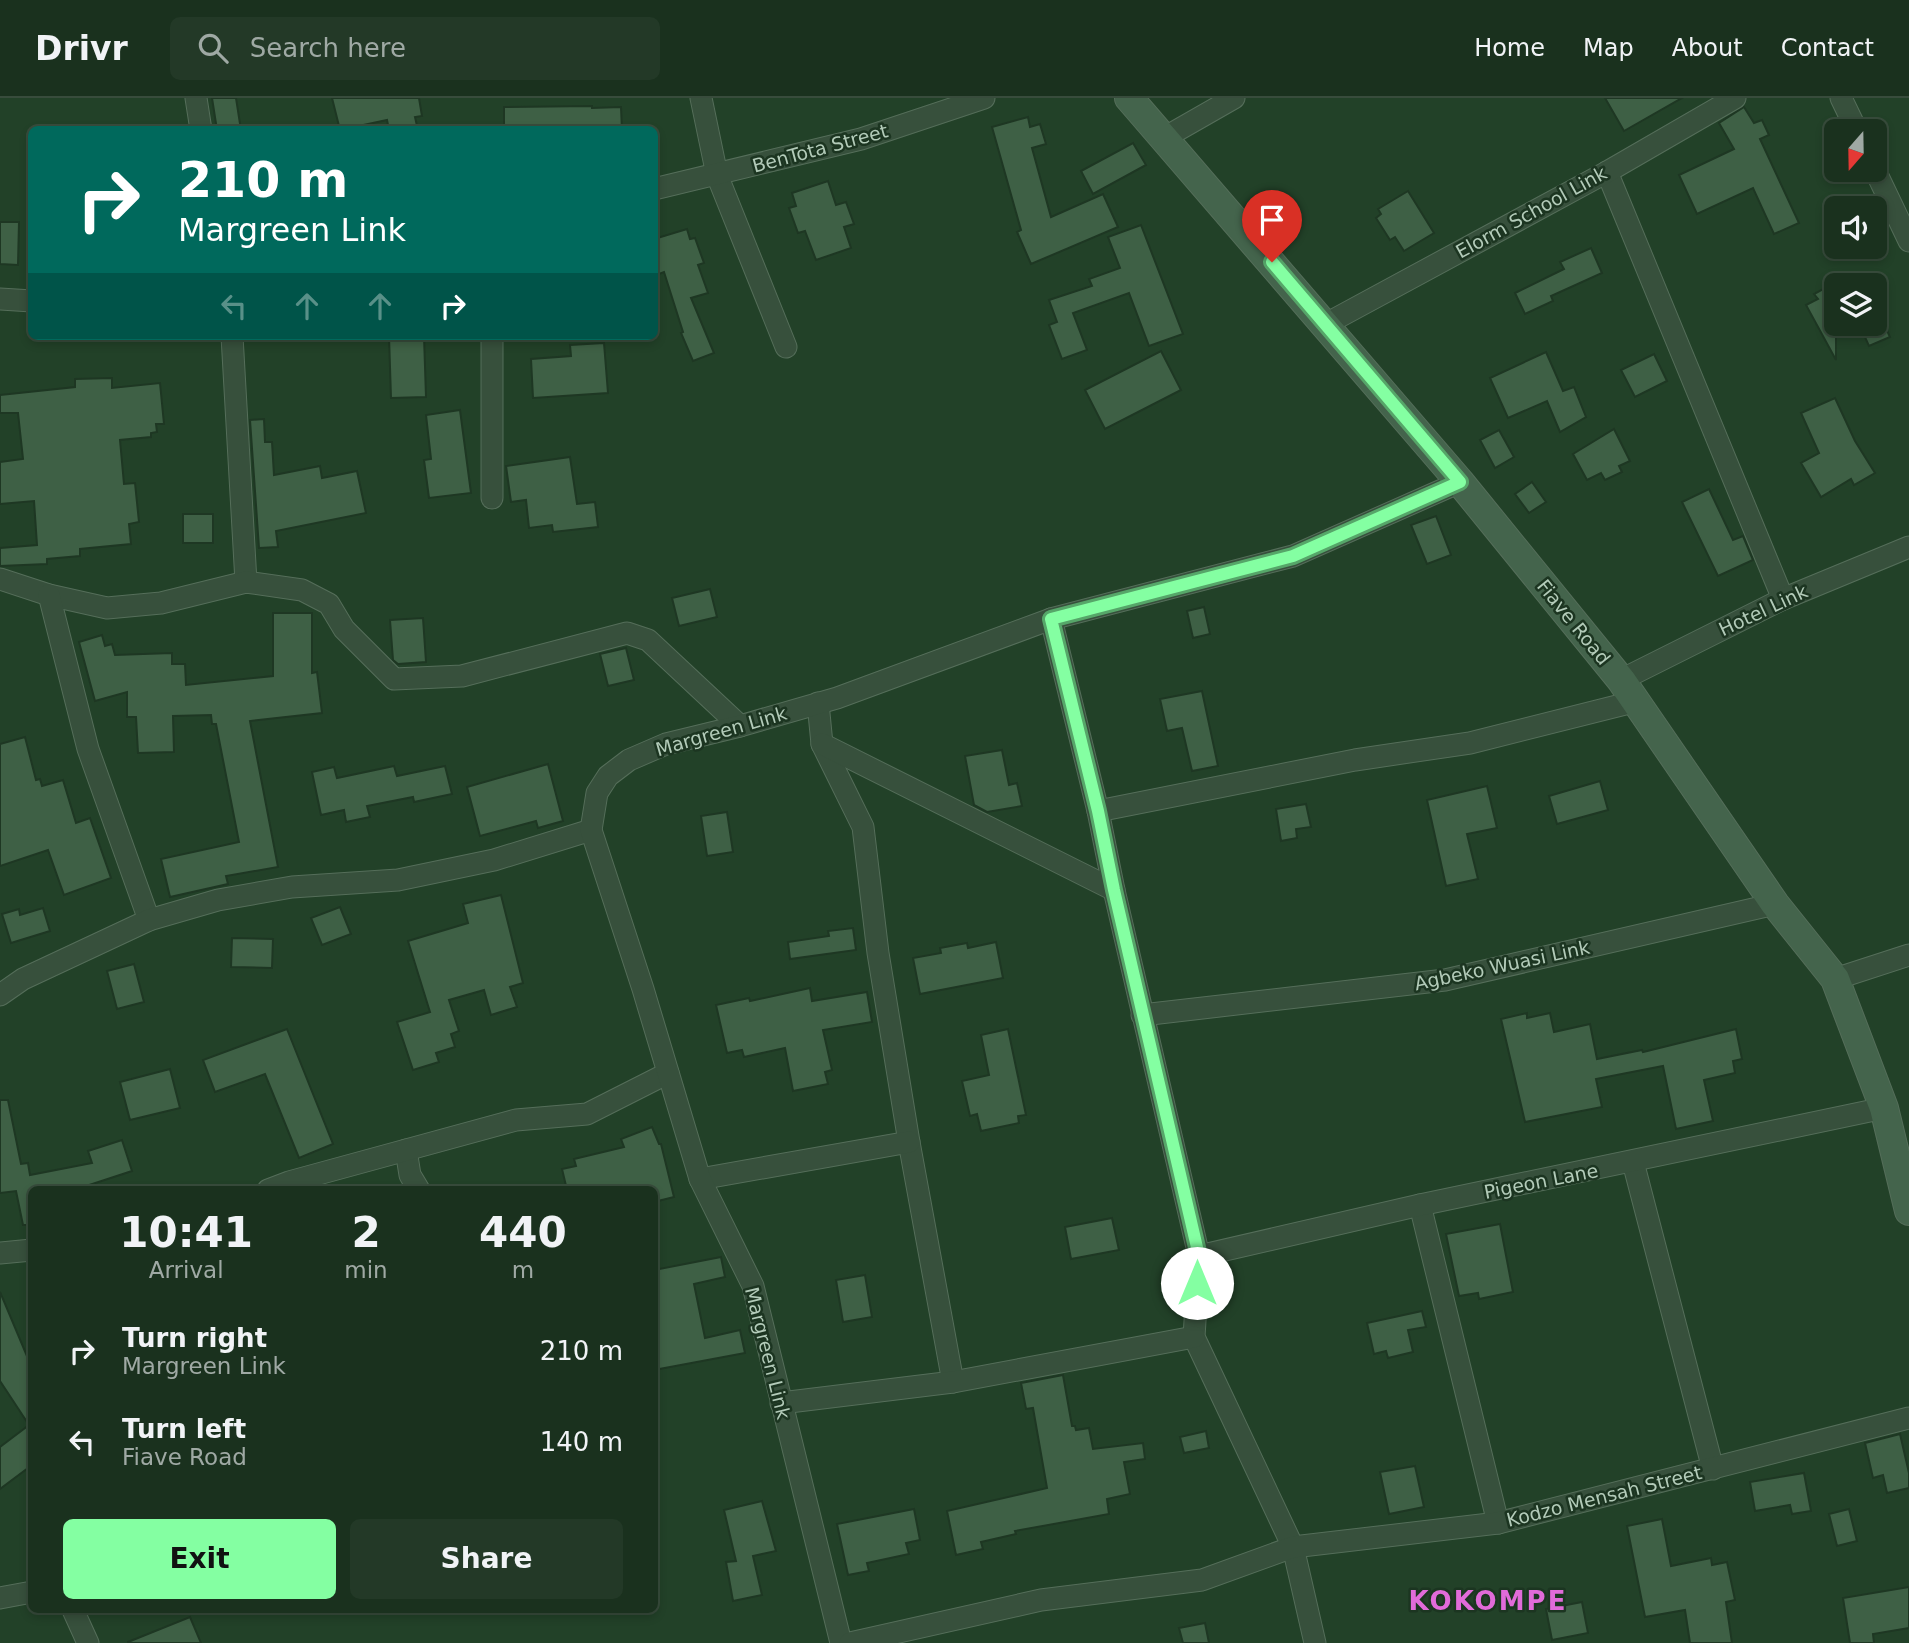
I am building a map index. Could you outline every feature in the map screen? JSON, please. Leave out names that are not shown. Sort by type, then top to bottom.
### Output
[{"type":"street","points":[[196,98],[200,126]]},
{"type":"street","points":[[701,98],[717,175],[786,347]]},
{"type":"street","name":"BenTota Street","points":[[658,188],[861,139],[984,98]]},
{"type":"street","name":"Fiave Road","points":[[1129,98],[1460,482],[1627,691],[1775,904],[1835,979],[1884,1108],[1909,1211]]},
{"type":"street","points":[[1164,138],[1234,98]]},
{"type":"street","name":"Elorm School Link","points":[[1326,324],[1607,172],[1735,98]]},
{"type":"street","points":[[1841,98],[1851,119]]},
{"type":"street","points":[[1607,172],[1783,599]]},
{"type":"street","points":[[1881,182],[1909,241]]},
{"type":"street","points":[[0,299],[28,301]]},
{"type":"street","points":[[232,340],[246,582]]},
{"type":"street","points":[[492,340],[492,498]]},
{"type":"street","name":"Margreen Link","points":[[841,1643],[753,1286],[700,1179],[591,830],[597,793],[608,776],[629,760],[666,744],[818,703],[1051,619],[1293,556],[1460,482]]},
{"type":"street","name":"Hotel Link","points":[[1098,811],[1355,760],[1470,743],[1627,691],[1783,599],[1909,547]]},
{"type":"street","points":[[0,579],[48,595],[107,608],[161,603],[246,582],[302,590],[329,604],[344,629],[394,679],[462,676],[626,633],[648,640],[740,726]]},
{"type":"street","points":[[48,595],[88,749],[149,920]]},
{"type":"street","points":[[1051,619],[1098,811],[1142,1015],[1199,1256],[1194,1337],[1293,1547],[1315,1643]]},
{"type":"street","points":[[818,703],[822,744],[863,827],[878,953],[953,1382]]},
{"type":"street","points":[[822,744],[1114,890]]},
{"type":"street","points":[[0,995],[23,979],[149,920],[218,900],[292,887],[398,880],[494,860],[591,830]]},
{"type":"street","name":"Agbeko Wuasi Link","points":[[1142,1015],[1446,980],[1775,904]]},
{"type":"street","points":[[1835,979],[1909,955]]},
{"type":"street","points":[[282,1186],[516,1120],[587,1114],[668,1073]]},
{"type":"street","name":"Pigeon Lane","points":[[1199,1256],[1420,1205],[1884,1108]]},
{"type":"street","points":[[700,1179],[909,1142]]},
{"type":"street","points":[[406,1150],[410,1175],[417,1186]]},
{"type":"street","points":[[1633,1162],[1713,1468]]},
{"type":"street","points":[[1420,1205],[1498,1523]]},
{"type":"street","points":[[0,1253],[28,1250]]},
{"type":"street","points":[[781,1403],[953,1382],[1194,1337]]},
{"type":"street","name":"Kodzo Mensah Street","points":[[850,1643],[1041,1600],[1202,1580],[1293,1547],[1498,1523],[1909,1418]]},
{"type":"street","points":[[0,1598],[28,1593]]},
{"type":"street","points":[[74,1613],[88,1643]]},
{"type":"building","points":[[212,98],[236,98],[240,126],[216,126]]},
{"type":"building","points":[[332,98],[419,98],[422,116],[415,117],[417,126],[388,126],[387,120],[359,126],[339,126]]},
{"type":"building","points":[[1605,98],[1682,98],[1624,131]]},
{"type":"building","points":[[504,107],[621,107],[622,126],[504,126]]},
{"type":"building","points":[[1744,107],[1754,123],[1762,120],[1769,135],[1760,139],[1799,223],[1774,234],[1753,188],[1697,214],[1679,175],[1734,149],[1719,123]]},
{"type":"building","points":[[1028,117],[1030,127],[1040,124],[1046,144],[1032,148],[1051,217],[1103,194],[1118,227],[1031,264],[1017,232],[1021,230],[992,127]]},
{"type":"building","points":[[1133,143],[1146,165],[1093,194],[1081,171]]},
{"type":"building","points":[[828,181],[836,205],[846,202],[854,224],[844,227],[851,248],[816,260],[805,231],[798,233],[789,208],[796,206],[792,193]]},
{"type":"building","points":[[1408,191],[1434,233],[1404,251],[1395,237],[1390,240],[1376,218],[1381,214],[1378,209]]},
{"type":"building","points":[[0,222],[19,222],[18,265],[0,264]]},
{"type":"building","points":[[1141,225],[1183,334],[1149,346],[1129,293],[1073,313],[1087,350],[1062,359],[1049,325],[1057,322],[1049,300],[1092,286],[1089,279],[1120,268],[1108,237]]},
{"type":"building","points":[[687,229],[690,239],[695,238],[704,263],[698,265],[708,293],[691,298],[714,353],[693,361],[681,333],[683,332],[664,272],[659,274],[658,271],[658,238]]},
{"type":"building","points":[[1591,248],[1602,273],[1551,296],[1553,301],[1525,314],[1515,293],[1564,269],[1560,262]]},
{"type":"building","points":[[1824,289],[1824,336],[1836,336],[1836,360],[1806,305],[1818,299],[1814,294]]},
{"type":"building","points":[[1887,330],[1890,337],[1869,346],[1864,336],[1887,336]]},
{"type":"building","points":[[389,340],[424,340],[426,397],[391,398]]},
{"type":"building","points":[[604,343],[608,393],[533,398],[531,359],[571,356],[570,345]]},
{"type":"building","points":[[1161,351],[1181,390],[1105,429],[1085,390]]},
{"type":"building","points":[[1546,352],[1563,391],[1574,387],[1586,417],[1560,432],[1547,401],[1508,418],[1490,378]]},
{"type":"building","points":[[1654,354],[1667,381],[1635,397],[1621,370]]},
{"type":"building","points":[[112,378],[112,388],[160,383],[164,424],[156,424],[157,432],[151,433],[151,437],[120,440],[124,484],[135,483],[139,522],[129,524],[131,544],[80,549],[80,556],[47,559],[47,564],[0,566],[0,548],[37,545],[34,501],[0,504],[0,462],[23,459],[18,413],[0,413],[0,395],[75,387],[75,379]]},
{"type":"building","points":[[1835,398],[1855,441],[1875,473],[1854,485],[1851,479],[1821,497],[1801,463],[1819,453],[1801,413]]},
{"type":"building","points":[[460,410],[471,493],[429,498],[424,460],[431,459],[426,415]]},
{"type":"building","points":[[264,419],[265,442],[272,442],[274,475],[320,466],[322,478],[357,471],[366,513],[276,531],[278,547],[259,548],[250,420]]},
{"type":"building","points":[[1614,429],[1630,461],[1619,466],[1622,472],[1605,480],[1601,473],[1587,480],[1573,454]]},
{"type":"building","points":[[1499,430],[1514,457],[1495,468],[1480,440]]},
{"type":"building","points":[[570,457],[577,504],[595,502],[598,527],[553,532],[552,525],[529,528],[526,500],[511,502],[506,466]]},
{"type":"building","points":[[1532,482],[1546,502],[1529,513],[1515,494]]},
{"type":"building","points":[[1709,489],[1733,540],[1743,536],[1753,560],[1718,576],[1682,502]]},
{"type":"building","points":[[183,514],[213,514],[213,543],[183,543]]},
{"type":"building","points":[[1436,516],[1451,555],[1427,564],[1411,525]]},
{"type":"building","points":[[710,589],[717,617],[679,626],[672,598]]},
{"type":"building","points":[[1204,607],[1210,634],[1193,638],[1187,611]]},
{"type":"building","points":[[273,613],[312,613],[312,673],[317,672],[322,713],[250,721],[278,867],[226,876],[228,884],[170,897],[161,859],[239,842],[216,724],[212,724],[211,715],[173,716],[174,752],[138,753],[136,717],[127,717],[127,692],[95,701],[79,642],[102,635],[105,646],[112,644],[115,655],[172,653],[172,664],[185,664],[186,685],[273,676]]},
{"type":"building","points":[[423,618],[426,662],[398,664],[393,660],[390,620]]},
{"type":"building","points":[[626,648],[634,680],[608,686],[600,654]]},
{"type":"building","points":[[1202,691],[1218,766],[1192,771],[1182,728],[1167,731],[1160,699]]},
{"type":"building","points":[[25,737],[36,780],[40,779],[42,786],[63,780],[76,823],[90,818],[111,878],[64,895],[48,850],[0,866],[0,744]]},
{"type":"building","points":[[1002,750],[1009,785],[1017,783],[1022,806],[987,812],[974,805],[965,756]]},
{"type":"building","points":[[548,764],[563,821],[538,828],[536,821],[480,836],[467,787]]},
{"type":"building","points":[[394,766],[397,776],[445,766],[452,794],[414,802],[413,797],[367,806],[370,817],[346,822],[344,810],[321,815],[312,772],[334,767],[337,778]]},
{"type":"building","points":[[1600,781],[1608,810],[1557,824],[1549,796]]},
{"type":"building","points":[[1487,786],[1497,828],[1467,834],[1478,879],[1446,886],[1427,800]]},
{"type":"building","points":[[1306,804],[1311,827],[1296,829],[1297,838],[1281,841],[1276,809]]},
{"type":"building","points":[[727,812],[733,852],[707,856],[701,816]]},
{"type":"building","points":[[501,895],[523,983],[510,987],[517,1007],[491,1015],[484,990],[449,1000],[459,1031],[451,1034],[455,1047],[436,1053],[439,1062],[413,1070],[397,1022],[430,1012],[408,941],[468,923],[463,904]]},
{"type":"building","points":[[340,907],[351,934],[322,945],[311,918]]},
{"type":"building","points":[[43,908],[50,931],[11,943],[2,914],[19,909],[20,915]]},
{"type":"building","points":[[853,928],[856,950],[790,959],[788,942],[829,936],[828,931]]},
{"type":"building","points":[[232,938],[273,939],[272,968],[231,967]]},
{"type":"building","points":[[996,942],[1003,978],[920,994],[913,958],[941,953],[940,948],[967,943],[968,948]]},
{"type":"building","points":[[134,964],[144,1002],[117,1009],[107,971]]},
{"type":"building","points":[[810,988],[812,1001],[867,992],[872,1022],[823,1030],[832,1070],[825,1072],[828,1084],[793,1091],[785,1048],[744,1057],[742,1050],[727,1053],[716,1005],[749,998],[750,1001]]},
{"type":"building","points":[[1527,1013],[1527,1018],[1550,1013],[1554,1032],[1590,1024],[1597,1059],[1642,1050],[1643,1052],[1736,1029],[1742,1059],[1733,1061],[1735,1073],[1704,1080],[1713,1121],[1676,1129],[1663,1066],[1596,1079],[1602,1107],[1525,1122],[1501,1019]]},
{"type":"building","points":[[287,1029],[333,1144],[299,1158],[265,1074],[215,1092],[203,1060]]},
{"type":"building","points":[[1008,1029],[1026,1115],[1018,1116],[1019,1123],[981,1131],[977,1114],[970,1116],[962,1081],[989,1075],[981,1035]]},
{"type":"building","points":[[170,1069],[180,1108],[130,1120],[120,1082]]},
{"type":"building","points":[[0,1100],[8,1100],[21,1164],[28,1163],[30,1175],[92,1163],[88,1151],[122,1140],[132,1171],[86,1186],[28,1186],[28,1225],[23,1225],[16,1191],[0,1193]]},
{"type":"building","points":[[652,1127],[661,1144],[674,1197],[658,1201],[658,1186],[566,1186],[562,1169],[576,1166],[574,1159],[624,1147],[621,1139]]},
{"type":"building","points":[[1112,1218],[1119,1250],[1071,1259],[1065,1227]]},
{"type":"building","points":[[1500,1224],[1513,1292],[1479,1299],[1478,1293],[1459,1296],[1446,1234]]},
{"type":"building","points":[[721,1257],[725,1277],[694,1284],[705,1338],[740,1330],[745,1353],[658,1369],[658,1269]]},
{"type":"building","points":[[865,1275],[872,1317],[843,1322],[836,1280]]},
{"type":"building","points":[[0,1292],[28,1358],[28,1423],[0,1381]]},
{"type":"building","points":[[1422,1311],[1426,1327],[1408,1330],[1413,1352],[1388,1358],[1386,1351],[1374,1354],[1367,1323]]},
{"type":"building","points":[[1063,1375],[1072,1426],[1075,1426],[1076,1430],[1089,1428],[1093,1449],[1143,1443],[1145,1459],[1124,1462],[1130,1494],[1107,1499],[1109,1514],[1015,1531],[1016,1534],[981,1542],[983,1549],[956,1555],[947,1511],[1047,1488],[1033,1408],[1026,1409],[1021,1383]]},
{"type":"building","points":[[28,1426],[28,1468],[0,1489],[0,1447]]},
{"type":"building","points":[[1206,1431],[1209,1448],[1184,1453],[1180,1437]]},
{"type":"building","points":[[1900,1434],[1909,1473],[1909,1488],[1887,1493],[1883,1475],[1873,1478],[1865,1443]]},
{"type":"building","points":[[1415,1466],[1424,1507],[1389,1514],[1380,1472]]},
{"type":"building","points":[[1804,1473],[1811,1511],[1792,1514],[1790,1505],[1755,1511],[1750,1482]]},
{"type":"building","points":[[762,1501],[776,1551],[753,1556],[762,1595],[733,1601],[726,1562],[736,1561],[724,1510]]},
{"type":"building","points":[[914,1509],[920,1540],[906,1543],[909,1554],[867,1563],[869,1571],[848,1575],[837,1524]]},
{"type":"building","points":[[1849,1509],[1857,1541],[1837,1546],[1829,1514]]},
{"type":"building","points":[[1662,1519],[1671,1566],[1711,1558],[1712,1565],[1727,1562],[1735,1600],[1726,1602],[1732,1643],[1690,1643],[1685,1610],[1645,1617],[1627,1526]]},
{"type":"building","points":[[1909,1587],[1909,1628],[1873,1634],[1874,1643],[1850,1643],[1843,1598]]},
{"type":"building","points":[[1582,1602],[1588,1633],[1552,1640],[1546,1609]]},
{"type":"building","points":[[190,1617],[201,1643],[128,1643],[128,1642]]},
{"type":"building","points":[[1205,1623],[1209,1643],[1183,1643],[1179,1628]]},
{"type":"district","name":"KOKOMPE","points":[[1488,1601]]},
{"type":"route","points":[[1197,1283],[1199,1256],[1098,811],[1051,619],[1293,556],[1460,482],[1272,262]]}]
